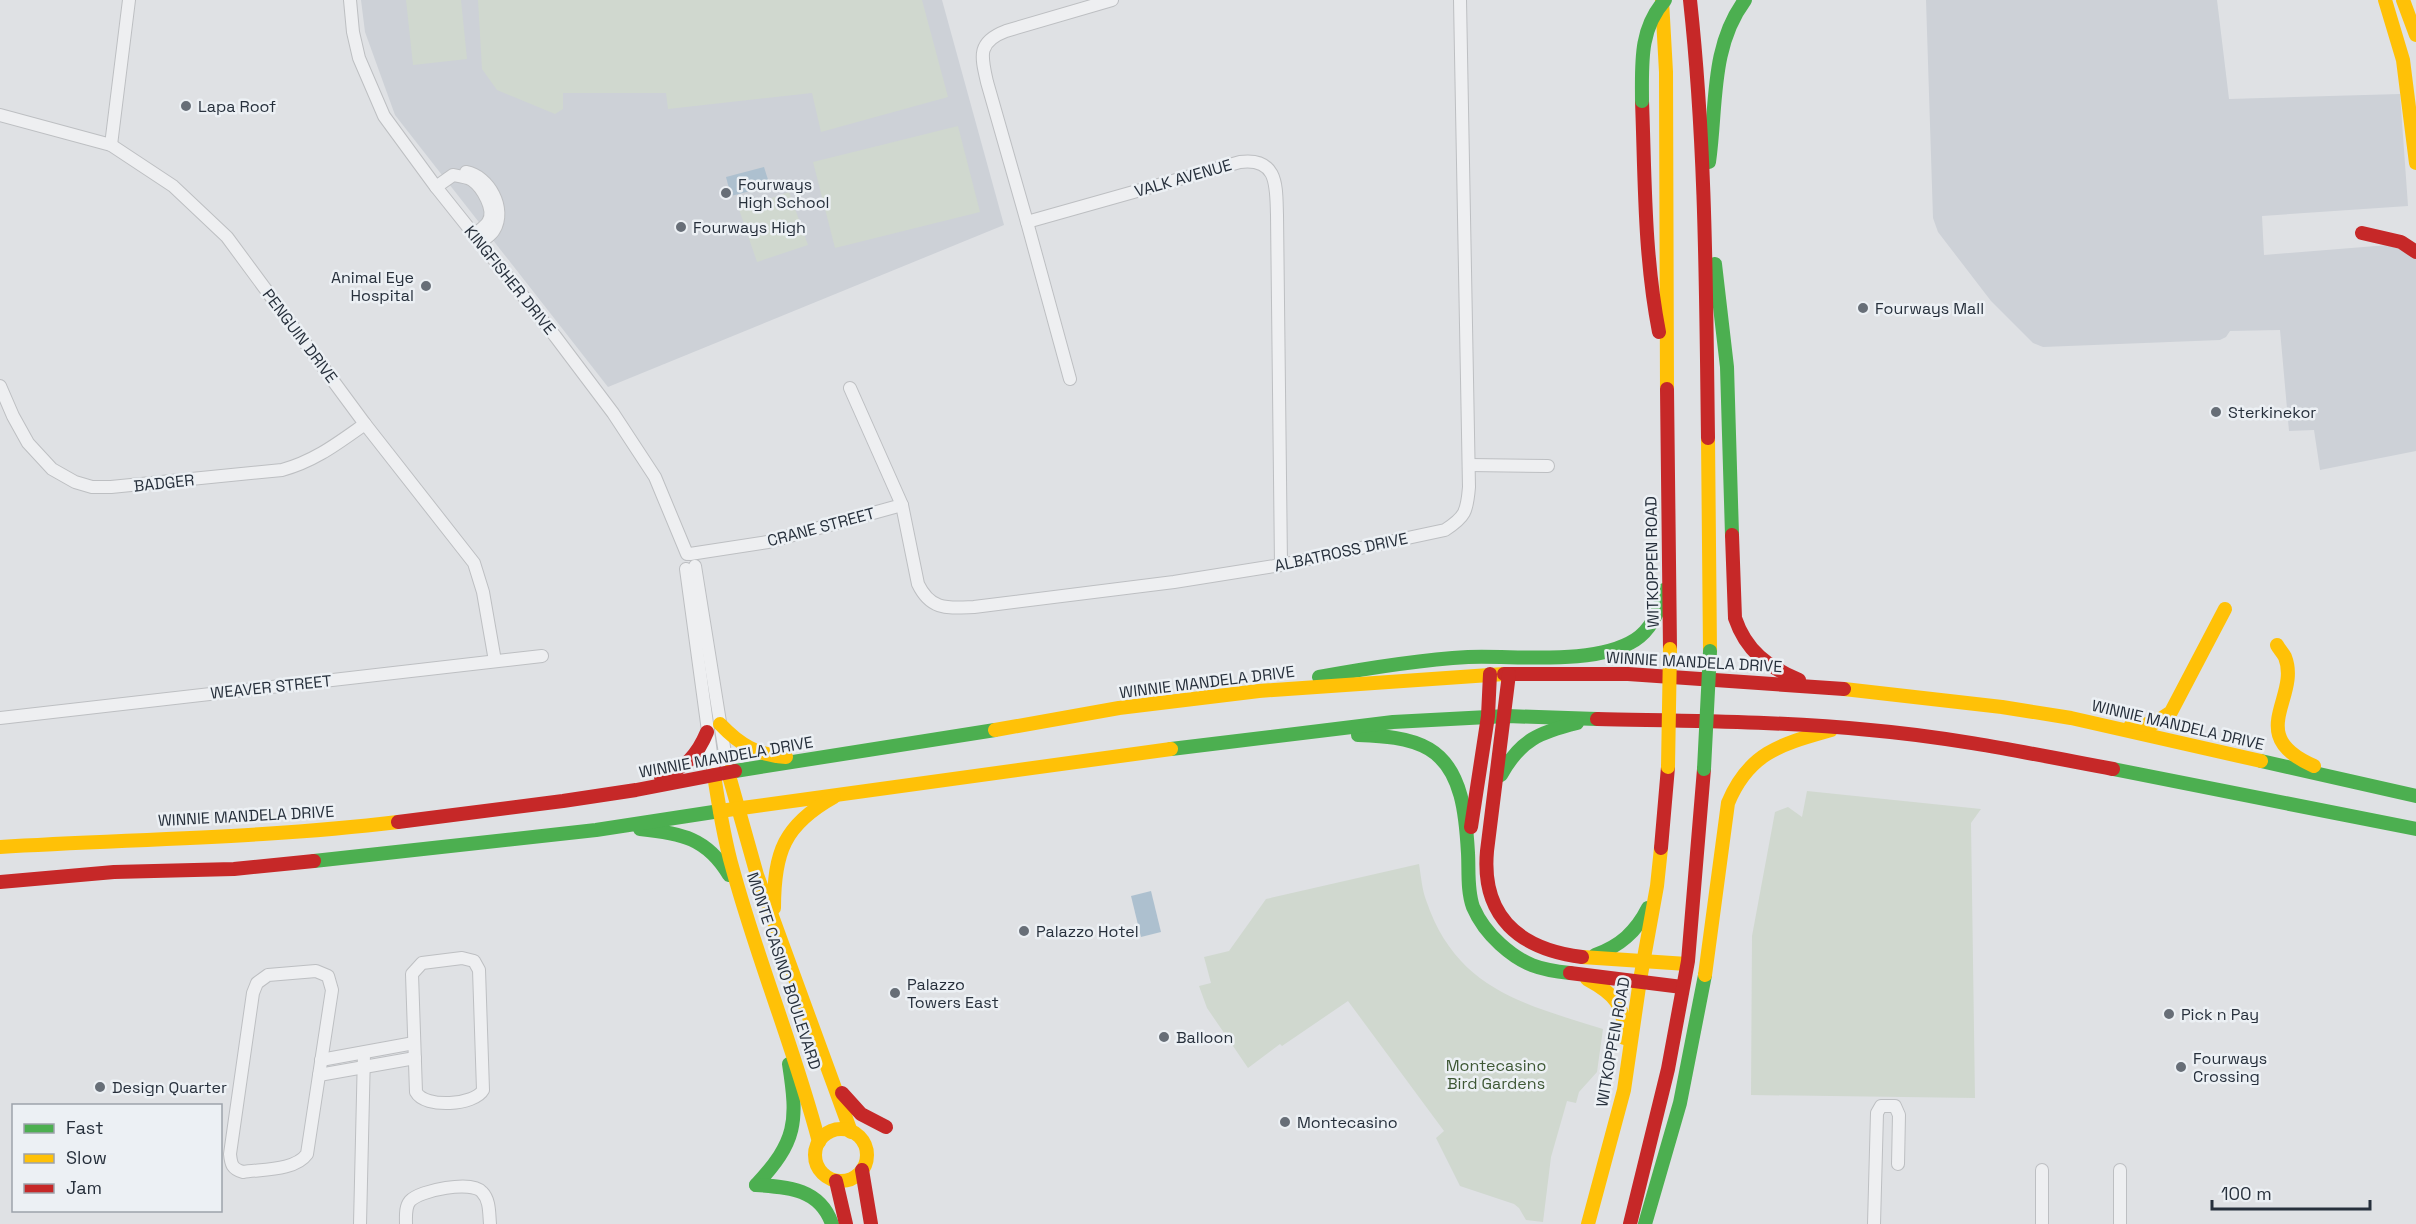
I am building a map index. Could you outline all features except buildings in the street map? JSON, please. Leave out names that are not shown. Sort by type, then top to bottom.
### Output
[{"type":"main road","points":[[1663,0],[1644,38],[1641,59],[1648,266],[1655,319],[1666,350]]},
{"type":"main road","name":"WITKOPPEN ROAD","points":[[1588,1224],[1624,1090],[1643,961],[1658,886],[1668,767],[1670,649],[1666,350],[1666,72],[1663,0]]},
{"type":"main road","points":[[1630,1224],[1668,1069],[1687,964],[1695,894],[1710,651],[1706,219],[1690,0]]},
{"type":"main road","points":[[1704,186],[1713,140],[1722,42],[1733,14],[1745,0]]},
{"type":"main road","points":[[2385,0],[2398,35],[2407,71],[2416,162]]},
{"type":"main road","points":[[2403,0],[2416,35]]},
{"type":"main road","points":[[1706,219],[1716,266],[1726,367],[1735,618],[1741,636],[1761,661],[1813,685]]},
{"type":"main road","points":[[2362,233],[2401,242],[2416,252]]},
{"type":"main road","points":[[1259,691],[1274,684],[1398,663],[1468,657],[1597,654],[1619,648],[1635,640],[1659,610],[1664,592],[1668,532]]},
{"type":"main road","points":[[2071,718],[2095,718],[2141,727],[2156,724],[2164,719],[2177,703],[2225,609]]},
{"type":"main road","points":[[2277,645],[2286,656],[2288,668],[2277,716],[2280,738],[2294,756],[2338,778]]},
{"type":"main road","points":[[1468,852],[1488,716],[1490,674]]},
{"type":"main road","name":"WINNIE MANDELA DRIVE","points":[[0,846],[233,836],[350,827],[636,790],[721,773],[951,738],[1119,708],[1259,691],[1490,674],[1628,674],[1813,685],[2002,707],[2071,718],[2416,795]]},
{"type":"main road","points":[[1509,674],[1506,716],[1494,789],[1486,865],[1488,889],[1494,906],[1510,928],[1527,941],[1546,950],[1589,957],[1687,964]]},
{"type":"main road","points":[[0,882],[114,872],[234,869],[367,856],[596,830],[841,793],[1264,736],[1393,722],[1488,716],[1844,727],[2014,751],[2416,829]]},
{"type":"main road","points":[[1494,789],[1508,760],[1520,746],[1534,736],[1554,728],[1604,718]]},
{"type":"main road","points":[[720,724],[741,746],[750,751],[773,756],[815,758]]},
{"type":"main road","points":[[1645,1224],[1680,1107],[1694,1045],[1704,992],[1728,803],[1733,788],[1751,763],[1767,752],[1844,727]]},
{"type":"main road","points":[[636,790],[689,764],[700,750],[707,732]]},
{"type":"main road","points":[[1264,736],[1389,736],[1425,745],[1448,765],[1458,782],[1465,812],[1468,882],[1476,914],[1499,944],[1521,961],[1542,970],[1640,980],[1682,987]]},
{"type":"main road","name":"MONTE CASINO BOULEVARD","points":[[721,773],[737,808],[757,875],[851,1132]]},
{"type":"main road","name":"MONTE CASINO BOULEVARD","points":[[721,773],[718,811],[724,838],[810,1102],[819,1142]]},
{"type":"main road","points":[[775,920],[773,881],[782,843],[807,813],[841,793]]},
{"type":"main road","points":[[596,830],[635,829],[688,836],[702,843],[714,853],[727,870],[745,908]]},
{"type":"main road","points":[[1589,957],[1617,947],[1626,940],[1642,922],[1658,886]]},
{"type":"main road","points":[[1579,975],[1605,988],[1619,1004],[1625,1025],[1624,1090]]},
{"type":"main road","points":[[783,1022],[795,1114],[792,1137],[785,1152],[756,1185],[778,1186],[812,1196],[826,1209],[832,1224]]},
{"type":"main road","points":[[828,1069],[849,1104],[866,1118],[886,1127]]},
{"type":"main road","points":[[862,1170],[848,1180],[836,1181],[829,1178],[818,1167],[815,1159],[819,1142],[823,1136],[836,1130],[851,1132],[858,1136],[865,1146],[866,1158],[862,1170],[871,1224]]},
{"type":"main road","points":[[836,1181],[846,1224]]},
{"type":"street","points":[[111,145],[129,0]]},
{"type":"street","name":"KINGFISHER DRIVE","points":[[350,0],[353,32],[369,85],[384,116],[436,187],[555,336],[625,431],[655,477],[691,562],[704,661],[716,699],[720,724],[721,773]]},
{"type":"street","points":[[1070,379],[985,72],[982,54],[992,37],[1006,31],[1112,0]]},
{"type":"street","name":"ALBATROSS DRIVE","points":[[850,388],[902,505],[918,584],[924,596],[934,604],[947,608],[974,607],[1174,582],[1281,565],[1445,530],[1461,519],[1467,507],[1469,465],[1460,0]]},
{"type":"street","name":"PENGUIN DRIVE","points":[[0,115],[111,145],[173,186],[226,237],[365,424],[474,563],[483,592],[495,661]]},
{"type":"street","name":"VALK AVENUE","points":[[1027,222],[1240,162],[1259,163],[1272,173],[1276,183],[1277,215],[1281,565]]},
{"type":"street","points":[[436,187],[453,175],[464,172],[477,174],[491,190],[496,200],[497,222],[494,231],[477,239]]},
{"type":"street","name":"BADGER","points":[[0,386],[13,416],[38,455],[64,478],[92,487],[147,485],[282,470],[317,458],[365,424]]},
{"type":"street","points":[[1469,465],[1548,466]]},
{"type":"street","name":"CRANE STREET","points":[[691,562],[902,505]]},
{"type":"street","name":"WEAVER STREET","points":[[0,718],[542,656]]},
{"type":"street","name":"KINGFISHER DRIVE","points":[[704,661],[702,701],[707,732],[721,773]]},
{"type":"street","points":[[702,701],[716,699]]},
{"type":"street","points":[[452,958],[474,961],[479,970],[480,979],[484,1083],[481,1094],[476,1098],[450,1102],[424,1100],[416,1092],[415,1058],[411,978],[416,967],[422,963],[452,958]]},
{"type":"street","points":[[316,971],[328,976],[332,990],[319,1075],[309,1147],[304,1159],[293,1164],[243,1172],[236,1170],[232,1166],[230,1154],[254,993],[262,977],[316,971]]},
{"type":"street","points":[[321,1060],[414,1043]]},
{"type":"street","points":[[360,1224],[364,1053]]},
{"type":"street","points":[[319,1075],[415,1058]]},
{"type":"street","points":[[1874,1224],[1877,1113],[1881,1106],[1887,1104],[1895,1106],[1899,1115],[1898,1164]]},
{"type":"street","points":[[2042,1170],[2042,1224]]},
{"type":"street","points":[[2120,1170],[2120,1224]]},
{"type":"street","points":[[406,1224],[407,1206],[416,1196],[424,1191],[461,1186],[473,1187],[483,1192],[490,1224]]},
{"type":"shaded area","name":"Fourways High School","points":[[361,0],[942,0],[1004,225],[608,387],[395,115],[365,32]]},
{"type":"shaded area","name":"Fourways Mall","points":[[1926,0],[2217,0],[2229,99],[2400,94],[2408,206],[2262,216],[2264,255],[2401,244],[2416,259],[2416,451],[2320,470],[2314,430],[2289,431],[2280,330],[2230,331],[2220,340],[2043,347],[2033,343],[1991,301],[1938,232],[1933,218]]},
{"type":"green space","points":[[406,0],[461,0],[467,59],[413,65]]},
{"type":"green space","points":[[478,0],[922,0],[948,97],[821,132],[812,93],[668,109],[666,93],[563,93],[563,109],[555,114],[497,90],[482,69]]},
{"type":"green space","points":[[958,126],[980,212],[835,248],[813,162]]},
{"type":"green space","points":[[789,192],[808,245],[757,262],[739,209]]},
{"type":"green space","points":[[1807,791],[1981,809],[1971,823],[1975,1098],[1751,1095],[1752,936],[1775,812],[1788,807],[1802,817]]},
{"type":"green space","name":"Montecasino Bird Gardens","points":[[1419,864],[1425,896],[1439,930],[1455,954],[1474,973],[1520,1001],[1603,1029],[1597,1072],[1579,1092],[1576,1103],[1567,1101],[1551,1157],[1543,1222],[1526,1220],[1514,1204],[1460,1186],[1436,1138],[1444,1131],[1348,1001],[1282,1046],[1280,1044],[1248,1068],[1207,1008],[1199,986],[1211,983],[1204,957],[1229,951],[1266,899]]},
{"type":"water","points":[[764,167],[770,186],[731,196],[726,177]]},
{"type":"water","points":[[1151,891],[1161,932],[1141,937],[1131,896]]},
{"type":"traffic: fast","points":[[1642,101],[1642,60],[1646,35],[1650,23],[1665,0]]},
{"type":"traffic: fast","points":[[1709,162],[1720,57],[1734,18],[1745,0]]},
{"type":"traffic: fast","points":[[1715,264],[1727,367],[1732,535]]},
{"type":"traffic: fast","points":[[1319,677],[1449,658],[1554,658],[1598,653],[1618,648],[1635,640],[1646,630],[1654,618],[1664,590]]},
{"type":"traffic: fast","points":[[1704,769],[1710,651]]},
{"type":"traffic: fast","points":[[1171,749],[1393,722],[1507,716],[1597,719]]},
{"type":"traffic: fast","points":[[1501,775],[1516,753],[1532,739],[1577,723]]},
{"type":"traffic: fast","points":[[735,771],[995,730]]},
{"type":"traffic: fast","points":[[1358,735],[1412,742],[1429,749],[1440,758],[1456,781],[1464,810],[1470,894],[1478,917],[1496,940],[1524,962],[1541,968],[1570,973]]},
{"type":"traffic: fast","points":[[2261,761],[2416,796]]},
{"type":"traffic: fast","points":[[2113,769],[2416,829]]},
{"type":"traffic: fast","points":[[314,861],[596,830],[720,811]]},
{"type":"traffic: fast","points":[[640,829],[680,836],[702,845],[712,853],[729,875]]},
{"type":"traffic: fast","points":[[1595,955],[1620,943],[1633,931],[1648,908]]},
{"type":"traffic: fast","points":[[1645,1224],[1680,1103],[1705,975]]},
{"type":"traffic: fast","points":[[756,1185],[780,1156],[791,1130],[793,1101],[789,1064]]},
{"type":"traffic: fast","points":[[756,1185],[802,1192],[820,1203],[832,1224]]},
{"type":"traffic: slow","points":[[1662,0],[1666,72],[1667,389]]},
{"type":"traffic: slow","points":[[2385,0],[2403,60],[2416,163]]},
{"type":"traffic: slow","points":[[2403,0],[2416,35]]},
{"type":"traffic: slow","points":[[1708,438],[1710,651]]},
{"type":"traffic: slow","points":[[2131,725],[2153,724],[2171,712],[2225,609]]},
{"type":"traffic: slow","points":[[2277,645],[2285,657],[2288,672],[2278,729],[2282,742],[2293,754],[2314,766]]},
{"type":"traffic: slow","points":[[1668,767],[1670,649]]},
{"type":"traffic: slow","points":[[995,730],[1119,708],[1259,691],[1504,674]]},
{"type":"traffic: slow","points":[[1844,689],[2002,707],[2071,718],[2261,761]]},
{"type":"traffic: slow","points":[[720,724],[750,748],[766,754],[786,757]]},
{"type":"traffic: slow","points":[[1705,975],[1728,803],[1736,786],[1746,772],[1769,753],[1797,740],[1831,730]]},
{"type":"traffic: slow","points":[[720,811],[1171,749]]},
{"type":"traffic: slow","points":[[728,772],[757,875],[851,1132]]},
{"type":"traffic: slow","points":[[714,775],[724,835],[733,870],[819,1142]]},
{"type":"traffic: slow","points":[[774,908],[776,871],[785,842],[804,818],[834,797]]},
{"type":"traffic: slow","points":[[0,847],[249,835],[398,822]]},
{"type":"traffic: slow","points":[[1588,1224],[1624,1090],[1661,848]]},
{"type":"traffic: slow","points":[[1582,957],[1687,964]]},
{"type":"traffic: slow","points":[[1587,979],[1605,990],[1616,1002],[1623,1017],[1624,1038]]},
{"type":"traffic: slow","points":[[841,1129],[851,1131],[859,1137],[865,1145],[867,1155],[865,1165],[859,1173],[851,1179],[841,1181],[831,1179],[823,1173],[817,1165],[815,1155],[817,1145],[823,1137],[831,1131],[841,1129]]},
{"type":"traffic: jam","points":[[1690,0],[1702,164],[1708,438]]},
{"type":"traffic: jam","points":[[1642,101],[1650,274],[1659,332]]},
{"type":"traffic: jam","points":[[2362,233],[2401,242],[2416,252]]},
{"type":"traffic: jam","points":[[1667,389],[1670,649]]},
{"type":"traffic: jam","points":[[1732,535],[1735,618],[1740,630],[1752,649],[1768,663],[1799,680]]},
{"type":"traffic: jam","points":[[1471,827],[1488,716],[1490,674]]},
{"type":"traffic: jam","points":[[1504,674],[1628,674],[1844,689]]},
{"type":"traffic: jam","points":[[1509,674],[1487,851],[1487,874],[1491,894],[1498,911],[1509,926],[1523,937],[1560,953],[1582,957]]},
{"type":"traffic: jam","points":[[1597,719],[1768,723],[1901,733],[1962,741],[2113,769]]},
{"type":"traffic: jam","points":[[661,777],[677,770],[689,760],[699,748],[707,732]]},
{"type":"traffic: jam","points":[[1661,848],[1668,767]]},
{"type":"traffic: jam","points":[[1630,1224],[1668,1069],[1688,961],[1704,769]]},
{"type":"traffic: jam","points":[[398,822],[636,790],[735,771]]},
{"type":"traffic: jam","points":[[0,882],[114,872],[234,869],[314,861]]},
{"type":"traffic: jam","points":[[1570,973],[1682,987]]},
{"type":"traffic: jam","points":[[842,1093],[861,1114],[886,1127]]},
{"type":"traffic: jam","points":[[862,1170],[871,1224]]},
{"type":"traffic: jam","points":[[836,1181],[846,1224]]},
{"type":"place","name":"Lapa Roof","points":[[186,106]]},
{"type":"place","name":"Fourways High School","points":[[726,193]]},
{"type":"place","name":"Fourways High","points":[[681,227]]},
{"type":"place","name":"Animal Eye Hospital","points":[[426,286]]},
{"type":"place","name":"Fourways Mall","points":[[1863,308]]},
{"type":"place","name":"Sterkinekor","points":[[2216,412]]},
{"type":"place","name":"Palazzo Hotel","points":[[1024,931]]},
{"type":"place","name":"Palazzo Towers East","points":[[895,993]]},
{"type":"place","name":"Pick n Pay","points":[[2169,1014]]},
{"type":"place","name":"Balloon","points":[[1164,1037]]},
{"type":"place","name":"Fourways Crossing","points":[[2181,1067]]},
{"type":"place","name":"Design Quarter","points":[[100,1087]]},
{"type":"place","name":"Montecasino","points":[[1285,1122]]}]
